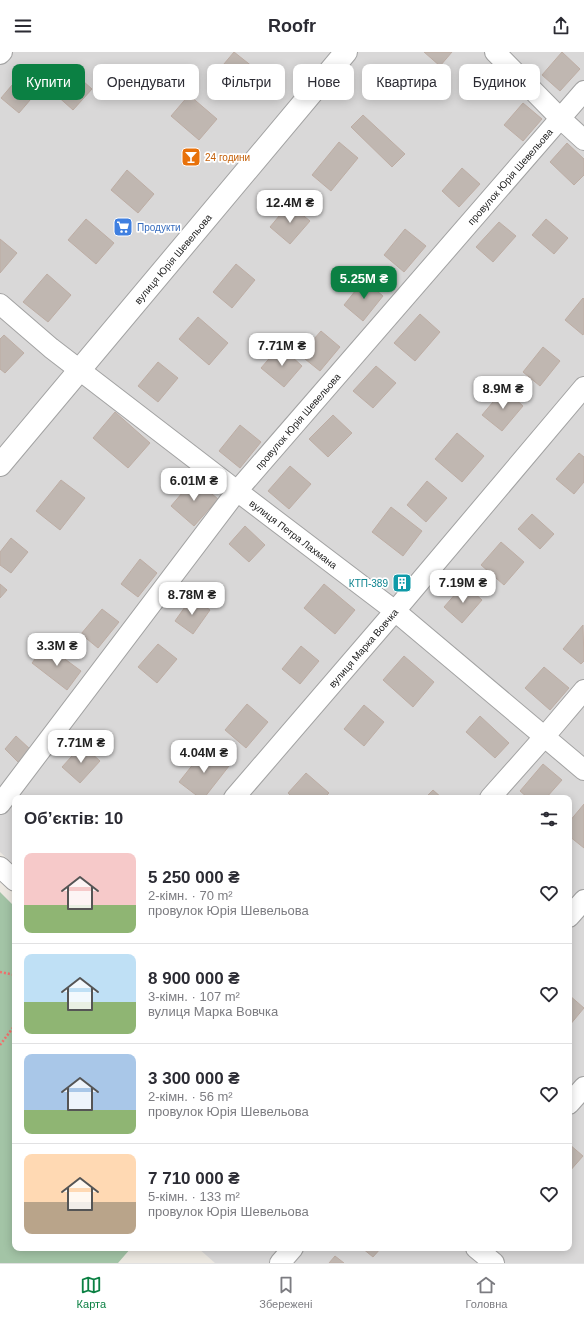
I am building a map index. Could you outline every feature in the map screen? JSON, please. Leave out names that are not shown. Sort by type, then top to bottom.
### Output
[{"type":"street","name":"вулиця Юрія Шевельова","points":[[0,465],[346,52]]},
{"type":"street","points":[[495,52],[560,119],[584,140]]},
{"type":"street","name":"провулок Юрія Шевельова","points":[[0,804],[237,491],[584,91]]},
{"type":"street","name":"вулиця Петра Лахмана","points":[[0,304],[51,348],[395,611],[584,770]]},
{"type":"street","name":"вулиця Марка Вовчка","points":[[237,795],[395,611],[584,387]]},
{"type":"street","points":[[493,795],[584,690]]},
{"type":"street","points":[[0,867],[12,878]]},
{"type":"street","points":[[572,914],[584,900]]},
{"type":"street","points":[[572,1100],[584,1086]]},
{"type":"street","points":[[280,1263],[290,1251]]},
{"type":"street","points":[[480,1251],[494,1263]]},
{"type":"path","points":[[0,972],[12,974]]},
{"type":"path","points":[[0,1045],[12,1029]]},
{"type":"shaded area","points":[[0,52],[584,52],[584,1263],[215,1263],[201,1251],[572,1251],[572,795],[12,795],[12,863],[0,852]]},
{"type":"green space","points":[[0,892],[12,904],[12,1251],[128,1251],[118,1263],[0,1263]]},
{"type":"building","points":[[234,52],[249,64],[224,64]]},
{"type":"building","points":[[424,52],[452,52],[442,64],[438,64]]},
{"type":"building","points":[[562,52],[580,69],[560,91],[542,75]]},
{"type":"building","points":[[85,83],[92,89],[85,97]]},
{"type":"building","points":[[12,85],[12,100],[30,100],[19,113],[1,98]]},
{"type":"building","points":[[62,100],[82,100],[73,110]]},
{"type":"building","points":[[185,100],[195,100],[217,119],[199,140],[171,116]]},
{"type":"building","points":[[523,103],[542,119],[523,141],[504,125]]},
{"type":"building","points":[[363,115],[405,154],[392,167],[351,127]]},
{"type":"building","points":[[339,142],[358,158],[331,191],[312,175]]},
{"type":"building","points":[[567,143],[584,159],[584,175],[574,185],[550,162]]},
{"type":"building","points":[[462,168],[480,184],[459,207],[442,191]]},
{"type":"building","points":[[127,170],[154,194],[138,213],[111,190]]},
{"type":"building","points":[[289,204],[310,221],[290,244],[270,227]]},
{"type":"building","points":[[86,219],[114,243],[96,264],[68,240]]},
{"type":"building","points":[[546,219],[568,238],[554,254],[532,235]]},
{"type":"building","points":[[499,222],[516,236],[493,262],[476,247]]},
{"type":"building","points":[[405,229],[426,246],[404,272],[384,255]]},
{"type":"building","points":[[0,239],[17,253],[0,273]]},
{"type":"building","points":[[236,264],[255,280],[232,308],[213,292]]},
{"type":"building","points":[[47,274],[71,295],[48,322],[23,302]]},
{"type":"building","points":[[364,280],[383,296],[363,321],[344,305]]},
{"type":"building","points":[[583,298],[584,333],[583,335],[565,320]]},
{"type":"building","points":[[420,314],[440,332],[415,361],[394,343]]},
{"type":"building","points":[[198,317],[228,343],[209,365],[179,339]]},
{"type":"building","points":[[321,331],[340,347],[320,371],[300,355]]},
{"type":"building","points":[[4,335],[24,353],[5,373],[0,369],[0,339]]},
{"type":"building","points":[[280,346],[302,366],[284,387],[261,368]]},
{"type":"building","points":[[543,347],[560,361],[540,386],[523,372]]},
{"type":"building","points":[[158,362],[178,378],[158,402],[138,386]]},
{"type":"building","points":[[376,366],[396,383],[373,408],[353,391]]},
{"type":"building","points":[[504,389],[523,406],[502,431],[482,415]]},
{"type":"building","points":[[115,412],[150,443],[128,468],[93,438]]},
{"type":"building","points":[[333,415],[352,433],[328,457],[309,439]]},
{"type":"building","points":[[240,425],[261,442],[240,468],[219,451]]},
{"type":"building","points":[[457,433],[484,456],[462,482],[435,459]]},
{"type":"building","points":[[579,453],[584,457],[584,482],[574,494],[556,479]]},
{"type":"building","points":[[290,466],[311,484],[289,509],[268,491]]},
{"type":"building","points":[[194,479],[218,499],[194,526],[171,506]]},
{"type":"building","points":[[61,480],[85,498],[60,530],[36,511]]},
{"type":"building","points":[[427,481],[447,498],[426,522],[407,505]]},
{"type":"building","points":[[391,507],[422,531],[403,556],[372,532]]},
{"type":"building","points":[[532,514],[554,534],[540,549],[518,529]]},
{"type":"building","points":[[245,526],[265,545],[249,562],[229,544]]},
{"type":"building","points":[[11,538],[28,552],[11,573],[0,565],[0,552]]},
{"type":"building","points":[[501,542],[524,562],[504,585],[481,565]]},
{"type":"building","points":[[140,559],[157,573],[138,597],[121,584]]},
{"type":"building","name":"КТП-389","points":[[402,577],[408,581],[401,589],[395,584]]},
{"type":"building","points":[[0,584],[7,590],[0,598]]},
{"type":"building","points":[[324,584],[355,610],[335,634],[304,608]]},
{"type":"building","points":[[464,584],[482,600],[462,623],[444,607]]},
{"type":"building","points":[[192,597],[210,610],[193,634],[175,621]]},
{"type":"building","points":[[102,609],[119,622],[98,648],[81,634]]},
{"type":"building","points":[[583,625],[584,661],[581,664],[563,649]]},
{"type":"building","points":[[158,644],[177,659],[157,683],[138,667]]},
{"type":"building","points":[[46,645],[81,671],[67,690],[32,663]]},
{"type":"building","points":[[301,646],[319,661],[300,684],[282,669]]},
{"type":"building","points":[[404,656],[434,682],[413,707],[383,680]]},
{"type":"building","points":[[544,667],[569,688],[550,710],[525,688]]},
{"type":"building","points":[[247,704],[268,722],[246,748],[225,730]]},
{"type":"building","points":[[364,705],[384,722],[364,746],[344,729]]},
{"type":"building","points":[[480,716],[509,743],[495,758],[466,732]]},
{"type":"building","points":[[16,736],[31,750],[19,763],[5,749]]},
{"type":"building","points":[[82,745],[100,761],[80,783],[62,767]]},
{"type":"building","points":[[206,748],[229,766],[206,795],[196,795],[179,782]]},
{"type":"building","points":[[543,764],[562,780],[549,795],[525,795],[520,791]]},
{"type":"building","points":[[306,773],[329,793],[327,795],[290,795],[288,793]]},
{"type":"building","points":[[433,790],[439,795],[428,795]]},
{"type":"building","points":[[584,804],[584,848],[572,838],[572,818]]},
{"type":"building","points":[[572,998],[584,1008],[572,1022]]},
{"type":"building","points":[[572,1147],[583,1156],[572,1169]]},
{"type":"building","points":[[366,1251],[378,1251],[373,1257]]},
{"type":"building","points":[[335,1256],[344,1263],[329,1263]]},
{"type":"place","name":"24 години","points":[[191,157]]},
{"type":"place","name":"Продукти","points":[[123,227]]},
{"type":"place","name":"КТП-389","points":[[402,583]]}]
